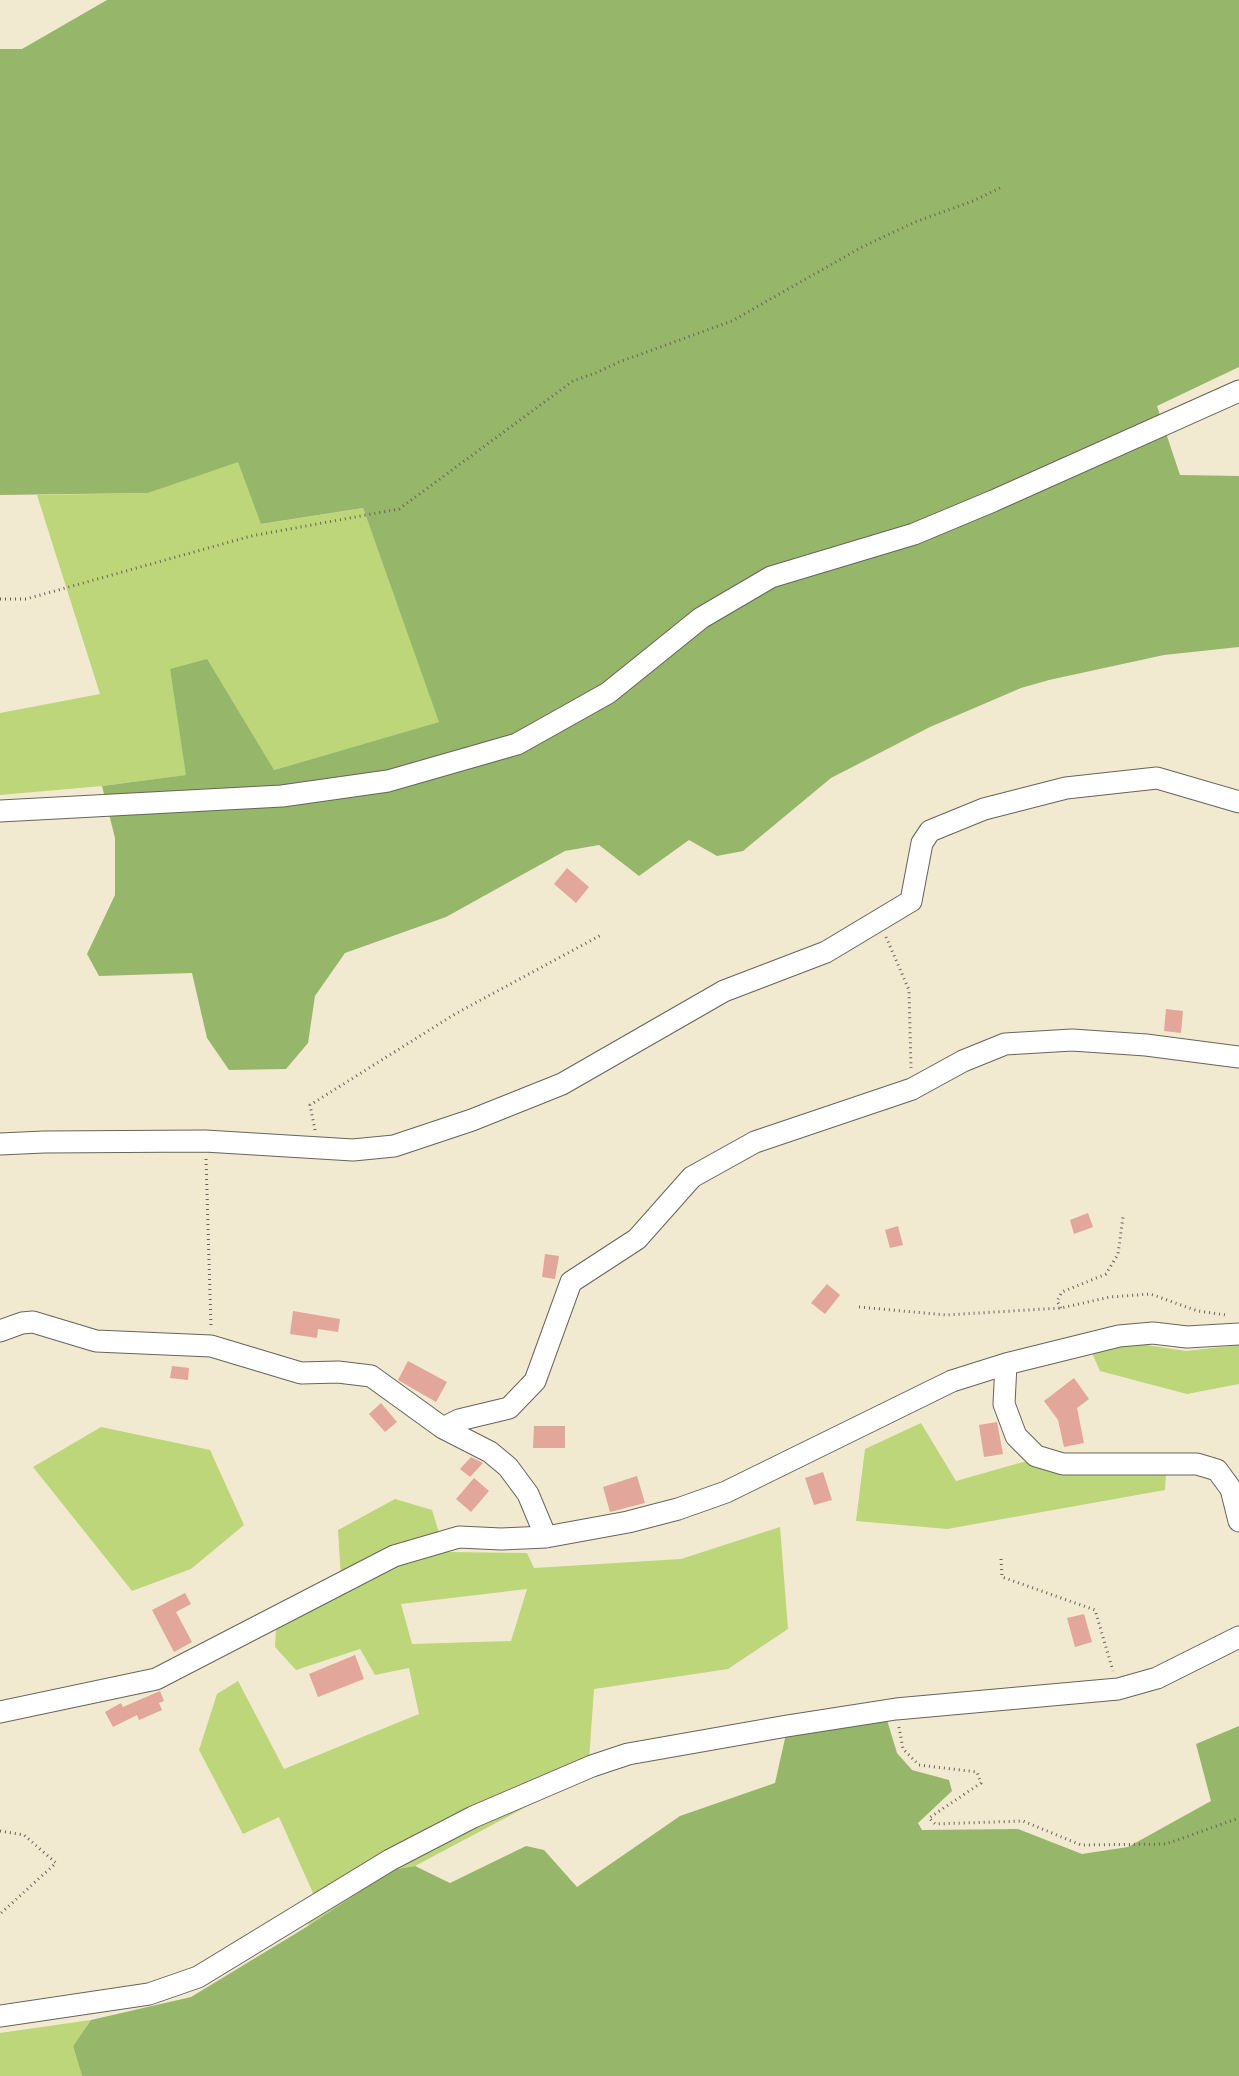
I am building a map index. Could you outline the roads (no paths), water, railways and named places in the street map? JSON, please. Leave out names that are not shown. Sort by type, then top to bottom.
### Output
[{"type":"street","points":[[0,811],[282,796],[388,781],[517,744],[608,694],[701,618],[771,577],[914,534],[993,501],[1239,391]]},
{"type":"street","points":[[0,1144],[205,1141],[353,1150],[394,1146],[472,1120],[562,1084],[724,991],[826,952],[911,901],[922,843],[930,831],[984,809],[1066,788],[1157,778],[1239,802]]},
{"type":"street","points":[[443,1428],[459,1420],[509,1408],[535,1381],[571,1282],[637,1239],[692,1177],[755,1142],[912,1089],[963,1061],[1005,1044],[1072,1040],[1146,1045],[1239,1057]]},
{"type":"street","points":[[0,1331],[22,1323],[33,1322],[96,1342],[211,1346],[301,1373],[338,1372],[371,1376],[443,1428],[490,1452],[508,1467],[528,1494],[546,1537]]},
{"type":"street","points":[[0,1712],[156,1679],[394,1556],[459,1537],[501,1539],[546,1537],[628,1522],[678,1509],[726,1492],[952,1382],[1006,1364],[1119,1336],[1153,1333],[1187,1337],[1235,1325]]},
{"type":"street","points":[[1006,1364],[1004,1404],[1016,1436],[1036,1456],[1062,1464],[1197,1464],[1217,1470],[1231,1488],[1239,1520]]},
{"type":"street","points":[[0,2016],[149,1994],[198,1978],[390,1860],[473,1817],[592,1766],[628,1754],[896,1709],[1118,1689],[1157,1678],[1239,1637]]}]
